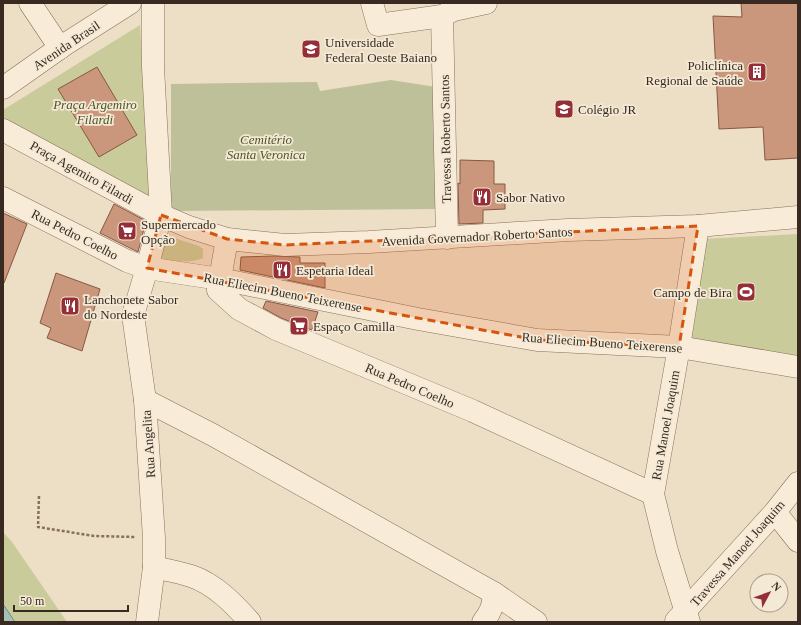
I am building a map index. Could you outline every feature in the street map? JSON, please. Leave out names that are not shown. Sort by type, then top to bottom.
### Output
[{"type":"street","points":[[30,3],[60,48]]},
{"type":"street","name":"Avenida Brasil","points":[[3,88],[60,48],[130,3]]},
{"type":"street","name":"Rua Angelita","points":[[147,622],[154,568],[154,538],[145,400],[133,315],[161,215],[153,67],[153,3]]},
{"type":"street","points":[[372,3],[378,25],[442,16],[454,10],[486,3]]},
{"type":"street","name":"Travessa Roberto Santos","points":[[442,16],[447,238]]},
{"type":"street","name":"Praça Agemiro Filardi","points":[[3,130],[161,215]]},
{"type":"street","name":"Rua Pedro Coelho","points":[[3,198],[127,261],[147,268]]},
{"type":"street","name":"Avenida Governador Roberto Santos","points":[[161,215],[189,227],[227,240],[285,245],[447,238],[568,230],[698,226],[798,217]]},
{"type":"street","name":"Rua Manoel Joaquim","points":[[683,619],[653,494],[698,226]]},
{"type":"street","name":"Rua Pedro Coelho","points":[[227,240],[218,290],[227,300],[239,309],[276,329],[473,411],[653,494]]},
{"type":"street","name":"Rua Eliecim Bueno Teixerense","points":[[147,268],[220,279],[410,317],[537,340],[678,347],[798,367]]},
{"type":"street","points":[[145,400],[220,439],[494,592],[536,622]]},
{"type":"street","name":"Travessa Manoel Joaquim","points":[[683,619],[798,483]]},
{"type":"street","points":[[775,512],[798,541]]},
{"type":"street","points":[[154,568],[192,576],[230,600],[250,622]]},
{"type":"street","points":[[483,622],[494,605],[494,592]]},
{"type":"path","points":[[39,496],[38,527],[94,536],[154,538]]},
{"type":"highlighted area","points":[[161,215],[227,239],[285,245],[698,226],[679,347],[537,340],[147,268]]},
{"type":"green space","name":"Praça Argemiro Filardi","points":[[140,25],[150,198],[3,119],[3,110]]},
{"type":"green space","name":"Cemitério Santa Veronica","points":[[391,80],[436,87],[438,209],[171,211],[171,84],[317,82],[320,91]]},
{"type":"green space","name":"Campo de Bira","points":[[798,234],[798,361],[686,344],[703,239]]},
{"type":"green space","points":[[168,236],[199,246],[203,249],[203,258],[194,261],[182,261],[162,258],[160,252],[164,238]]},
{"type":"green space","points":[[3,532],[12,542],[67,622],[3,622]]},
{"type":"shaded area","points":[[3,604],[15,622],[3,622]]},
{"type":"building","name":"Policlínica Regional de Saúde","points":[[741,3],[798,3],[798,158],[765,160],[763,127],[719,129],[713,16],[742,17]]},
{"type":"building","points":[[97,67],[137,135],[99,157],[58,89]]},
{"type":"building","name":"Sabor Nativo","points":[[460,160],[494,161],[494,184],[505,184],[505,209],[483,210],[483,223],[459,224],[458,183],[460,184]]},
{"type":"building","name":"Supermercado Opção","points":[[114,204],[146,221],[138,252],[100,233]]},
{"type":"building","points":[[3,213],[27,224],[4,283],[3,283]]},
{"type":"building","name":"Espetaria Ideal","points":[[241,257],[300,257],[300,263],[325,263],[325,288],[240,270]]},
{"type":"building","name":"Lanchonete Sabor do Nordeste","points":[[56,273],[100,289],[82,351],[47,338],[51,328],[40,323]]},
{"type":"building","name":"Espaço Camilla","points":[[266,301],[318,312],[312,330],[281,318],[263,308]]},
{"type":"place","name":"Universidade Federal Oeste Baiano","points":[[311,49]]},
{"type":"place","name":"Policlínica Regional de Saúde","points":[[757,72]]},
{"type":"place","name":"Colégio JR","points":[[564,109]]},
{"type":"place","name":"Sabor Nativo","points":[[482,197]]},
{"type":"place","name":"Supermercado Opção","points":[[127,231]]},
{"type":"place","name":"Espetaria Ideal","points":[[282,270]]},
{"type":"place","name":"Campo de Bira","points":[[746,292]]},
{"type":"place","name":"Lanchonete Sabor do Nordeste","points":[[70,306]]},
{"type":"place","name":"Espaço Camilla","points":[[299,326]]}]
